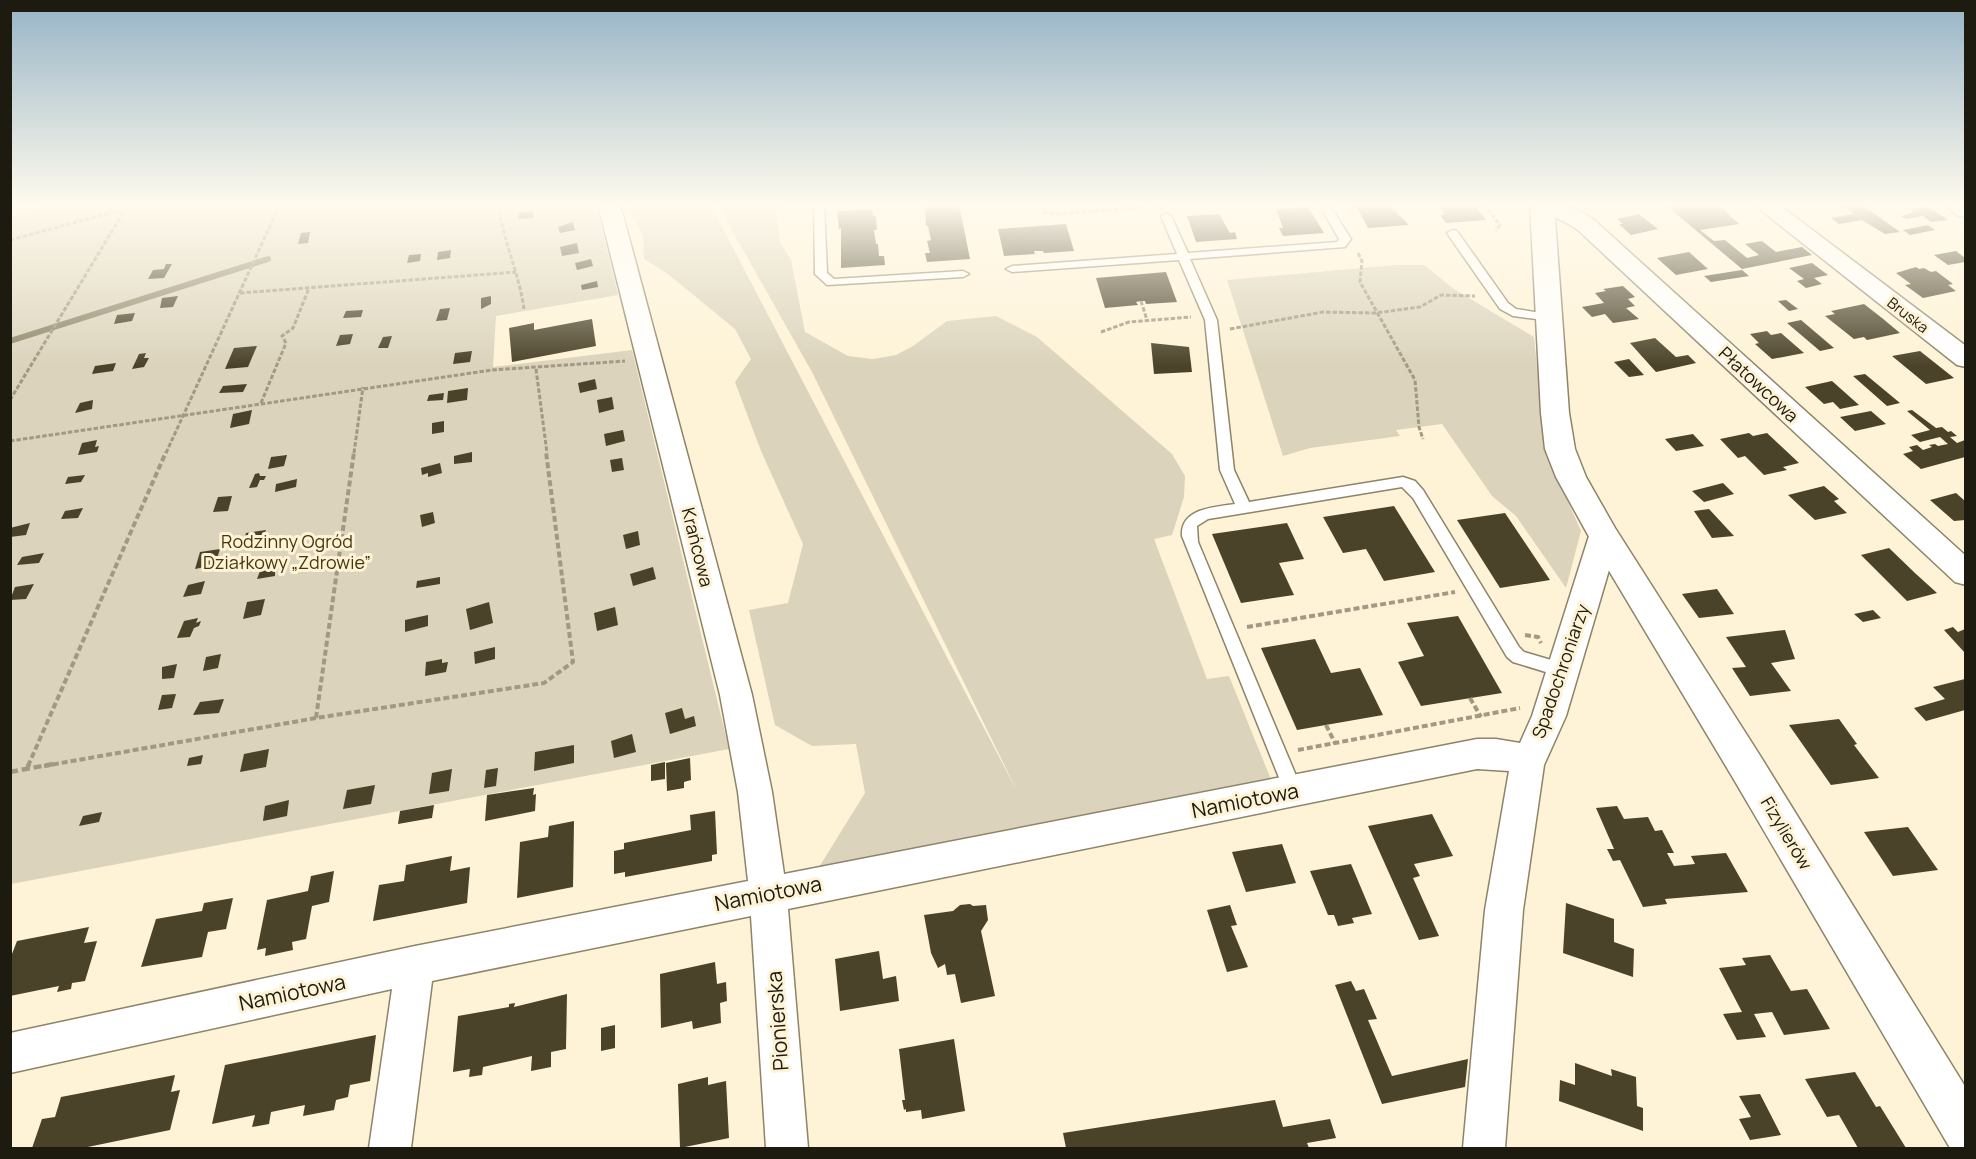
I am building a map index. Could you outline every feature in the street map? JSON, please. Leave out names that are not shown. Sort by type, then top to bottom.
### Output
[{"type":"street","name":"Krańcowa","points":[[623,258],[736,695],[755,792],[768,893]]},
{"type":"street","points":[[1546,258],[1555,413],[1560,448],[1571,477],[1604,536]]},
{"type":"street","name":"Płatowcowa","points":[[1622,258],[1965,574]]},
{"type":"street","name":"Bruska","points":[[1834,258],[1965,360]]},
{"type":"street","name":"Spadochroniarzy","points":[[1484,1149],[1504,910],[1528,760],[1549,716],[1604,536]]},
{"type":"street","name":"Fizylierów","points":[[1604,536],[1719,722],[1965,1132]]},
{"type":"street","name":"Namiotowa","points":[[12,1056],[415,965],[768,893],[1477,754],[1496,754],[1528,760]]},
{"type":"street","name":"Pionierska","points":[[768,893],[787,1149]]},
{"type":"street","points":[[390,1149],[415,965]]},
{"type":"lane","points":[[821,258],[821,274],[831,283],[963,274]]},
{"type":"lane","points":[[1012,269],[1156,258]]},
{"type":"lane","points":[[1185,258],[1209,315],[1227,470],[1244,507]]},
{"type":"lane","points":[[1471,258],[1504,306],[1513,312],[1549,318]]},
{"type":"lane","points":[[1293,790],[1191,542],[1189,526],[1194,519],[1205,514],[1403,482],[1410,485],[1418,494],[1513,652],[1519,657],[1562,670]]},
{"type":"path","points":[[10,400],[59,324],[97,258]]},
{"type":"path","points":[[27,769],[183,414],[255,258]]},
{"type":"path","points":[[511,258],[524,309]]},
{"type":"path","points":[[1361,258],[1360,282],[1415,380],[1419,427],[1423,439]]},
{"type":"path","points":[[240,293],[516,272]]},
{"type":"path","points":[[261,403],[286,343],[282,336],[292,328],[309,288]]},
{"type":"path","points":[[1212,329],[1237,329],[1323,312],[1378,313],[1424,306],[1441,295],[1497,295]]},
{"type":"path","points":[[1141,301],[1148,320]]},
{"type":"path","points":[[1101,332],[1129,322],[1209,315]]},
{"type":"path","points":[[10,441],[363,387],[492,370],[536,369],[650,357]]},
{"type":"path","points":[[10,772],[316,718],[544,683],[573,662],[536,369]]},
{"type":"path","points":[[316,718],[363,387]]},
{"type":"path","points":[[1227,630],[1474,588]]},
{"type":"path","points":[[1470,698],[1481,717]]},
{"type":"path","points":[[1278,754],[1519,710],[1522,702]]},
{"type":"path","points":[[1326,725],[1335,743]]},
{"type":"green space","name":"Rodzinny Ogród Działkowy „Zdrowie”","points":[[11,258],[609,258],[618,295],[496,316],[493,367],[632,350],[729,749],[11,884]]},
{"type":"green space","points":[[738,258],[1019,795],[812,372],[748,258],[790,258],[805,332],[848,356],[873,359],[896,355],[913,346],[947,321],[996,316],[1037,337],[1172,454],[1185,476],[1184,497],[1172,535],[1154,539],[1207,679],[1229,676],[1272,782],[1035,825],[816,872],[865,793],[856,744],[812,746],[775,725],[749,610],[788,603],[803,544],[761,451],[735,382],[751,359],[735,329],[668,274],[644,259]]},
{"type":"green space","points":[[1396,265],[1424,265],[1454,289],[1534,337],[1545,449],[1581,531],[1566,588],[1516,516],[1492,496],[1442,424],[1396,430],[1400,436],[1310,448],[1283,456],[1227,280]]},
{"type":"building","points":[[408,258],[420,258],[420,261],[407,263]]},
{"type":"building","points":[[841,258],[884,258],[885,265],[841,268]]},
{"type":"building","points":[[926,258],[970,259],[927,262]]},
{"type":"building","points":[[1657,258],[1696,258],[1708,269],[1676,275]]},
{"type":"building","points":[[1729,258],[1797,258],[1742,269]]},
{"type":"building","points":[[1938,258],[1965,258],[1965,262],[1948,265]]},
{"type":"building","points":[[591,259],[593,266],[577,270],[575,263]]},
{"type":"building","points":[[1812,263],[1828,275],[1814,278],[1822,284],[1806,288],[1797,281],[1804,279],[1789,268]]},
{"type":"building","points":[[166,264],[172,264],[164,278],[148,279],[153,270],[164,269]]},
{"type":"building","points":[[1916,267],[1931,272],[1936,271],[1953,284],[1948,285],[1956,291],[1923,298],[1905,285],[1911,284],[1896,273]]},
{"type":"building","points":[[1742,270],[1749,276],[1711,282],[1704,276]]},
{"type":"building","points":[[1166,272],[1177,302],[1146,304],[1145,301],[1141,301],[1136,302],[1138,305],[1105,308],[1096,278]]},
{"type":"building","points":[[597,281],[598,287],[582,290],[581,285]]},
{"type":"building","points":[[1623,286],[1635,297],[1628,299],[1635,306],[1626,308],[1639,319],[1613,323],[1605,314],[1592,317],[1582,307],[1604,303],[1595,293],[1606,291],[1603,289]]},
{"type":"building","points":[[178,296],[173,307],[160,308],[162,298]]},
{"type":"building","points":[[491,296],[491,304],[481,309],[481,298]]},
{"type":"building","points":[[1786,300],[1798,309],[1789,311],[1778,301]]},
{"type":"building","points":[[1864,304],[1900,333],[1867,340],[1864,337],[1854,339],[1825,316],[1835,314],[1831,311]]},
{"type":"building","points":[[450,308],[447,320],[436,321],[440,309]]},
{"type":"building","points":[[363,310],[361,317],[343,318],[346,311]]},
{"type":"building","points":[[135,313],[132,321],[114,324],[117,315]]},
{"type":"building","points":[[592,319],[596,346],[512,362],[509,328],[534,323],[534,330]]},
{"type":"building","points":[[1801,320],[1834,348],[1820,351],[1787,323]]},
{"type":"building","points":[[1767,331],[1771,335],[1781,333],[1804,353],[1772,359],[1755,344],[1759,343],[1750,334]]},
{"type":"building","points":[[353,334],[350,344],[336,346],[340,335]]},
{"type":"building","points":[[392,336],[388,348],[378,348],[383,337]]},
{"type":"building","points":[[1655,338],[1676,357],[1688,355],[1696,363],[1656,372],[1630,343]]},
{"type":"building","points":[[1151,343],[1189,347],[1192,372],[1154,374]]},
{"type":"building","points":[[257,346],[248,367],[225,369],[234,348]]},
{"type":"building","points":[[472,351],[470,362],[453,364],[455,353]]},
{"type":"building","points":[[1920,351],[1954,378],[1926,384],[1892,356]]},
{"type":"building","points":[[146,353],[144,358],[149,358],[144,367],[132,369],[139,354]]},
{"type":"building","points":[[1629,359],[1644,375],[1629,377],[1614,362]]},
{"type":"building","points":[[116,363],[113,371],[92,374],[95,366]]},
{"type":"building","points":[[1865,374],[1900,403],[1887,406],[1853,376]]},
{"type":"building","points":[[595,379],[597,389],[580,393],[578,383]]},
{"type":"building","points":[[1832,381],[1859,405],[1840,409],[1833,402],[1824,404],[1805,387]]},
{"type":"building","points":[[247,384],[243,392],[219,393],[223,386]]},
{"type":"building","points":[[468,388],[467,400],[447,403],[448,391]]},
{"type":"building","points":[[444,393],[443,400],[427,401],[429,395]]},
{"type":"building","points":[[612,397],[614,409],[599,413],[597,400]]},
{"type":"building","points":[[93,400],[92,409],[75,413],[80,403]]},
{"type":"building","points":[[252,410],[249,424],[230,428],[233,414]]},
{"type":"building","points":[[1912,410],[1936,428],[1942,427],[1948,432],[1951,431],[1957,436],[1950,437],[1957,443],[1965,440],[1965,457],[1921,469],[1903,454],[1913,451],[1909,447],[1917,445],[1923,450],[1932,447],[1929,445],[1948,444],[1940,437],[1920,442],[1911,435],[1930,430],[1907,411]]},
{"type":"building","points":[[1871,411],[1886,424],[1855,431],[1840,417]]},
{"type":"building","points":[[444,421],[444,432],[432,434],[432,423]]},
{"type":"building","points":[[623,430],[625,441],[606,446],[604,434]]},
{"type":"building","points":[[1749,433],[1753,436],[1767,433],[1799,463],[1783,467],[1787,470],[1764,475],[1745,456],[1738,458],[1720,439]]},
{"type":"building","points":[[1693,434],[1704,446],[1676,451],[1665,439]]},
{"type":"building","points":[[97,440],[95,447],[99,446],[97,452],[78,455],[82,443]]},
{"type":"building","points":[[472,452],[472,462],[454,464],[454,456]]},
{"type":"building","points":[[287,455],[284,466],[268,469],[271,457]]},
{"type":"building","points":[[622,458],[624,470],[612,472],[610,460]]},
{"type":"building","points":[[440,463],[442,473],[428,477],[428,473],[422,475],[421,468]]},
{"type":"building","points":[[259,473],[260,476],[266,476],[264,480],[260,480],[257,487],[249,488],[255,474]]},
{"type":"building","points":[[85,475],[81,482],[65,484],[68,477]]},
{"type":"building","points":[[297,479],[296,487],[275,492],[276,484]]},
{"type":"building","points":[[1723,483],[1734,494],[1704,502],[1692,491]]},
{"type":"building","points":[[1824,486],[1839,499],[1834,501],[1847,513],[1815,520],[1788,495]]},
{"type":"building","points":[[1956,493],[1965,501],[1965,520],[1954,521],[1930,500]]},
{"type":"building","points":[[232,496],[228,511],[213,512],[218,497]]},
{"type":"building","points":[[1394,506],[1435,572],[1384,581],[1366,549],[1343,553],[1323,517]]},
{"type":"building","points":[[83,508],[78,518],[61,519],[65,511]]},
{"type":"building","points":[[1709,509],[1734,536],[1712,538],[1694,511]]},
{"type":"building","points":[[433,512],[435,523],[422,527],[420,515]]},
{"type":"building","points":[[1505,513],[1550,580],[1500,588],[1457,520]]},
{"type":"building","points":[[30,523],[26,535],[10,537],[10,528]]},
{"type":"building","points":[[1287,523],[1304,559],[1279,563],[1294,595],[1241,603],[1212,534]]},
{"type":"building","points":[[266,530],[263,537],[244,540],[246,533]]},
{"type":"building","points":[[638,531],[640,545],[626,549],[623,535]]},
{"type":"building","points":[[1889,548],[1937,593],[1907,601],[1861,555]]},
{"type":"building","points":[[220,549],[215,565],[195,569],[200,552]]},
{"type":"building","points":[[44,553],[39,563],[17,565],[22,557]]},
{"type":"building","points":[[653,567],[656,579],[633,586],[630,574]]},
{"type":"building","points":[[275,570],[275,576],[257,579],[260,571]]},
{"type":"building","points":[[440,577],[440,584],[416,588],[417,581]]},
{"type":"building","points":[[205,581],[201,594],[183,597],[188,585]]},
{"type":"building","points":[[34,584],[26,599],[10,600],[15,587]]},
{"type":"building","points":[[1717,589],[1734,614],[1699,618],[1682,594]]},
{"type":"building","points":[[265,599],[261,615],[243,619],[247,602]]},
{"type":"building","points":[[489,602],[493,623],[470,630],[466,609]]},
{"type":"building","points":[[615,607],[618,625],[597,631],[594,613]]},
{"type":"building","points":[[1873,610],[1881,618],[1863,622],[1854,614]]},
{"type":"building","points":[[428,615],[428,626],[405,632],[405,620]]},
{"type":"building","points":[[1458,616],[1502,693],[1421,706],[1398,662],[1424,656],[1407,623]]},
{"type":"building","points":[[198,618],[196,623],[201,621],[199,626],[194,628],[190,637],[177,638],[184,621]]},
{"type":"building","points":[[1953,627],[1958,632],[1965,629],[1965,653],[1944,630]]},
{"type":"building","points":[[1785,630],[1795,659],[1771,663],[1791,691],[1750,696],[1732,668],[1746,667],[1726,637]]},
{"type":"building","points":[[1315,639],[1331,673],[1360,668],[1383,715],[1297,730],[1261,648]]},
{"type":"building","points":[[495,647],[495,659],[475,664],[474,652]]},
{"type":"building","points":[[221,654],[218,668],[203,671],[206,657]]},
{"type":"building","points":[[442,659],[442,663],[448,662],[446,672],[425,676],[426,662]]},
{"type":"building","points":[[177,664],[174,678],[162,679],[162,667]]},
{"type":"building","points":[[1965,679],[1965,710],[1926,721],[1914,708],[1945,699],[1933,687]]},
{"type":"building","points":[[176,694],[172,708],[158,710],[162,695]]},
{"type":"building","points":[[224,699],[219,713],[193,715],[200,702]]},
{"type":"building","points":[[682,708],[685,719],[694,716],[696,726],[670,734],[665,713]]},
{"type":"building","points":[[1839,719],[1857,744],[1854,745],[1879,778],[1831,785],[1789,725]]},
{"type":"building","points":[[632,734],[636,752],[614,758],[611,741]]},
{"type":"building","points":[[574,745],[574,763],[534,771],[535,752]]},
{"type":"building","points":[[269,749],[266,767],[240,772],[244,754]]},
{"type":"building","points":[[203,755],[201,764],[187,766],[189,758]]},
{"type":"building","points":[[690,758],[691,780],[684,782],[684,788],[667,791],[666,763]]},
{"type":"building","points":[[665,762],[665,779],[651,781],[651,765]]},
{"type":"building","points":[[498,768],[496,786],[484,788],[486,770]]},
{"type":"building","points":[[452,769],[449,791],[429,794],[432,773]]},
{"type":"building","points":[[375,785],[371,804],[343,809],[347,790]]},
{"type":"building","points":[[534,788],[535,811],[485,821],[487,795]]},
{"type":"building","points":[[289,800],[287,816],[263,821],[265,806]]},
{"type":"building","points":[[434,805],[432,818],[398,824],[400,811]]},
{"type":"building","points":[[1617,806],[1624,819],[1648,817],[1655,831],[1662,830],[1674,853],[1667,853],[1674,866],[1695,864],[1691,856],[1726,853],[1748,892],[1665,899],[1667,904],[1643,907],[1620,860],[1613,861],[1607,849],[1614,849],[1596,808]]},
{"type":"building","points":[[715,811],[717,854],[712,855],[712,861],[625,877],[625,872],[614,874],[614,851],[624,849],[624,843],[691,830],[690,815]]},
{"type":"building","points":[[102,812],[99,822],[79,826],[83,816]]},
{"type":"building","points":[[1432,814],[1453,856],[1414,864],[1420,876],[1413,878],[1439,936],[1419,940],[1368,826]]},
{"type":"building","points":[[574,821],[573,887],[517,898],[520,842],[548,837],[549,826]]},
{"type":"building","points":[[1908,827],[1938,870],[1893,876],[1864,832]]},
{"type":"building","points":[[1282,844],[1296,883],[1246,892],[1232,852]]},
{"type":"building","points":[[452,856],[450,871],[470,867],[467,903],[373,921],[379,885],[404,881],[406,865]]},
{"type":"building","points":[[1351,864],[1372,914],[1352,918],[1354,923],[1338,926],[1334,915],[1328,915],[1310,871]]},
{"type":"building","points":[[334,871],[329,902],[312,906],[306,939],[292,942],[293,950],[265,956],[266,948],[257,950],[267,900],[308,891],[311,876]]},
{"type":"building","points":[[233,898],[226,929],[208,932],[202,957],[141,967],[156,919],[202,911],[204,903]]},
{"type":"building","points":[[1566,903],[1614,919],[1614,942],[1634,949],[1633,977],[1563,953]]},
{"type":"building","points":[[960,905],[973,906],[986,905],[988,920],[981,931],[995,996],[961,1003],[955,974],[947,975],[945,964],[938,968],[931,953],[924,915],[953,911]]},
{"type":"building","points":[[1230,905],[1237,925],[1231,926],[1248,967],[1227,972],[1207,910]]},
{"type":"building","points":[[89,927],[84,943],[97,941],[85,981],[72,983],[71,989],[57,992],[59,986],[10,996],[10,959],[17,941]]},
{"type":"building","points":[[879,951],[883,979],[896,976],[899,1001],[840,1011],[835,959]]},
{"type":"building","points":[[1770,955],[1791,991],[1807,989],[1830,1029],[1784,1035],[1772,1012],[1754,1014],[1766,1037],[1737,1040],[1723,1014],[1742,1012],[1719,968],[1746,965],[1742,958]]},
{"type":"building","points":[[715,962],[717,984],[726,982],[727,1001],[720,1003],[721,1023],[693,1029],[692,1021],[661,1028],[660,974]]},
{"type":"building","points":[[1351,981],[1356,991],[1364,989],[1377,1019],[1368,1020],[1392,1076],[1468,1059],[1465,1087],[1382,1104],[1335,985]]},
{"type":"building","points":[[567,994],[566,1049],[551,1052],[551,1067],[531,1071],[532,1056],[483,1067],[482,1075],[469,1077],[470,1069],[453,1072],[458,1016],[509,1007],[509,1004],[515,1003],[514,1007]]},
{"type":"building","points":[[615,1025],[615,1048],[601,1051],[601,1028]]},
{"type":"building","points":[[376,1035],[370,1081],[350,1085],[348,1097],[336,1100],[334,1110],[303,1116],[305,1105],[271,1112],[269,1124],[252,1127],[255,1115],[212,1124],[225,1065]]},
{"type":"building","points":[[954,1039],[965,1111],[922,1119],[921,1110],[906,1112],[902,1100],[905,1100],[899,1049]]},
{"type":"building","points":[[1575,1063],[1612,1076],[1611,1069],[1636,1077],[1637,1106],[1643,1108],[1643,1131],[1559,1101],[1560,1080],[1575,1085]]},
{"type":"building","points":[[1855,1072],[1876,1107],[1880,1106],[1906,1148],[1858,1148],[1839,1115],[1827,1117],[1805,1079]]},
{"type":"building","points":[[175,1075],[171,1092],[180,1090],[170,1130],[83,1148],[32,1148],[42,1119],[55,1117],[61,1097]]},
{"type":"building","points":[[708,1077],[708,1085],[726,1081],[729,1138],[680,1148],[678,1084]]},
{"type":"building","points":[[1760,1094],[1781,1135],[1750,1140],[1739,1119],[1751,1117],[1739,1096]]},
{"type":"building","points":[[1275,1100],[1283,1127],[1330,1119],[1336,1138],[1307,1143],[1309,1148],[1066,1148],[1063,1133]]},
{"type":"waterway","points":[[10,341],[268,259]]}]
